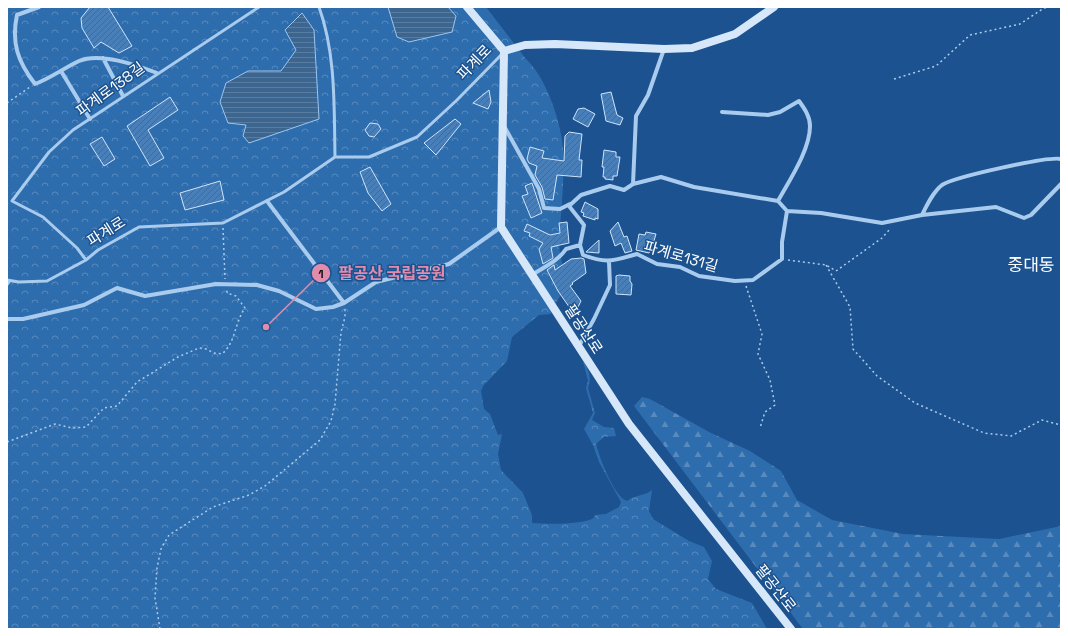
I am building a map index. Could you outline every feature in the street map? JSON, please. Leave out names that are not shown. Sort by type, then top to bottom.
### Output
[{"type":"street","points":[[35,84],[26,72],[15,48],[15,24],[17,15],[38,7]]},
{"type":"street","points":[[7,319],[23,319],[84,305],[117,288],[145,296],[203,286],[225,284],[256,285],[279,291],[316,309],[333,307],[344,303],[376,282],[449,264],[501,227],[504,51],[467,7]]},
{"type":"street","name":"파계로","points":[[504,51],[524,45],[555,44],[664,49],[692,48],[735,34],[770,8]]},
{"type":"street","points":[[633,184],[636,116],[648,94],[664,49]]},
{"type":"street","points":[[103,58],[123,96]]},
{"type":"street","name":"파계로138길","points":[[35,84],[80,60],[103,58],[157,73]]},
{"type":"street","points":[[61,71],[90,119]]},
{"type":"street","points":[[722,112],[768,116],[780,112],[799,101],[806,111],[810,126],[807,142],[798,164],[778,201]]},
{"type":"street","points":[[502,122],[539,189],[544,208],[560,209],[572,203],[581,195],[610,186],[624,190],[633,184],[661,177],[694,187],[778,201],[788,211],[821,213],[882,223],[922,215],[996,207],[1024,218],[1031,215],[1061,184]]},
{"type":"street","points":[[922,215],[932,196],[942,185],[1016,165],[1061,159]]},
{"type":"street","points":[[267,201],[344,303]]},
{"type":"street","points":[[532,275],[551,262],[560,259],[566,250],[580,245],[584,226],[569,206],[572,203]]},
{"type":"street","points":[[745,281],[753,280],[782,259],[782,242],[788,211]]},
{"type":"street","name":"팔공산로","points":[[501,227],[629,424],[791,629]]},
{"type":"street","name":"파계로131길","points":[[580,245],[583,255],[600,261],[609,262],[637,254],[657,264],[680,267],[699,276],[745,281]]},
{"type":"street","points":[[578,346],[594,319],[610,285],[609,262]]},
{"type":"lane","points":[[157,73],[259,7]]},
{"type":"lane","points":[[319,7],[325,24],[334,83],[335,157]]},
{"type":"lane","name":"파계로","points":[[8,282],[47,281],[86,260],[98,250],[139,227],[223,223],[267,201],[335,157],[368,157],[417,138],[457,100],[504,51]]},
{"type":"lane","name":"파계로138길","points":[[86,260],[77,248],[43,216],[12,201],[49,152],[73,130],[157,73]]},
{"type":"path","points":[[894,79],[936,66],[970,35],[1020,24],[1044,8],[1051,7]]},
{"type":"path","points":[[7,103],[35,84]]},
{"type":"path","points":[[782,259],[826,266],[836,270],[882,238],[896,220]]},
{"type":"path","points":[[7,442],[55,424],[72,428],[86,427],[104,408],[117,406],[137,382],[178,357],[199,348],[222,354],[230,347],[239,317],[245,308],[236,296],[227,293],[225,284],[223,223]]},
{"type":"path","points":[[826,266],[850,307],[853,350],[877,376],[915,403],[984,433],[1011,436],[1042,420],[1061,425]]},
{"type":"path","points":[[745,281],[762,334],[758,354],[770,380],[775,405],[766,412],[760,428]]},
{"type":"path","points":[[160,629],[155,598],[157,568],[161,549],[169,535],[213,507],[249,495],[265,486],[320,440],[331,421],[336,398],[341,332],[345,317],[344,303]]},
{"type":"green space","points":[[7,7],[486,7],[533,67],[546,88],[556,113],[562,137],[564,171],[559,240],[560,254],[567,286],[551,314],[539,315],[512,337],[507,361],[483,386],[481,391],[484,409],[490,414],[498,435],[502,434],[498,454],[501,470],[523,493],[532,515],[532,523],[564,524],[581,522],[594,518],[595,515],[606,514],[619,507],[621,502],[599,462],[593,445],[584,429],[593,413],[586,388],[588,381],[583,361],[590,377],[588,388],[595,413],[592,420],[604,427],[614,428],[616,436],[604,437],[596,444],[608,476],[617,492],[627,501],[652,490],[649,511],[653,519],[689,541],[704,547],[712,561],[708,579],[716,589],[752,603],[767,629],[7,629]]},
{"type":"green space","points":[[642,397],[650,399],[709,432],[750,451],[781,471],[797,500],[832,520],[903,534],[999,539],[1061,526],[1061,629],[803,629],[634,406]]},
{"type":"shaded area","points":[[388,7],[448,7],[456,16],[452,32],[409,42],[397,37]]},
{"type":"shaded area","points":[[302,13],[314,30],[319,119],[249,143],[243,136],[246,125],[228,123],[220,102],[226,83],[248,71],[281,71],[296,50],[285,30]]},
{"type":"building","points":[[90,7],[108,7],[132,46],[119,53],[101,42],[94,48],[82,28],[81,18]]},
{"type":"building","points":[[489,90],[491,102],[488,109],[473,103]]},
{"type":"building","points":[[611,92],[617,115],[623,118],[620,125],[606,121],[601,94]]},
{"type":"building","points":[[170,97],[178,110],[148,130],[164,158],[150,166],[127,126]]},
{"type":"building","points":[[584,108],[595,114],[588,127],[573,119],[578,109]]},
{"type":"building","points":[[455,119],[461,124],[436,155],[424,143]]},
{"type":"building","points":[[370,123],[378,124],[381,129],[374,137],[369,136],[365,130]]},
{"type":"building","points":[[569,132],[582,134],[579,160],[582,160],[581,177],[557,175],[553,200],[545,199],[542,187],[535,175],[537,166],[529,163],[527,159],[530,147],[544,151],[542,158],[564,161],[565,136]]},
{"type":"building","points":[[102,137],[115,159],[104,166],[90,144]]},
{"type":"building","points":[[604,150],[616,152],[616,157],[620,157],[617,176],[613,176],[613,180],[605,179],[605,177],[603,177],[604,167],[602,167]]},
{"type":"building","points":[[370,167],[391,204],[382,211],[368,193],[360,172]]},
{"type":"building","points":[[220,181],[224,200],[185,210],[180,193]]},
{"type":"building","points":[[532,183],[542,213],[531,218],[522,196],[528,194],[525,186]]},
{"type":"building","points":[[585,202],[598,209],[598,219],[595,218],[595,220],[583,216],[584,213],[581,212]]},
{"type":"building","points":[[567,222],[569,243],[551,247],[553,258],[543,264],[539,249],[543,243],[529,236],[530,233],[524,231],[527,224],[550,235],[560,233],[559,223]]},
{"type":"building","points":[[618,222],[624,237],[627,236],[632,251],[625,253],[621,243],[615,246],[610,231]]},
{"type":"building","points":[[646,232],[656,234],[649,253],[636,250],[639,234],[645,235]]},
{"type":"building","points":[[599,240],[599,253],[586,252]]},
{"type":"building","points":[[571,259],[584,259],[586,273],[570,286],[581,301],[578,307],[572,311],[558,291],[547,270],[554,265],[555,270]]},
{"type":"building","points":[[616,276],[630,276],[630,281],[632,284],[631,295],[616,294]]},
{"type":"place","name":"팔공산 국립공원","points":[[266,327]]},
{"type":"district","name":"중대동","points":[[1031,265]]}]
